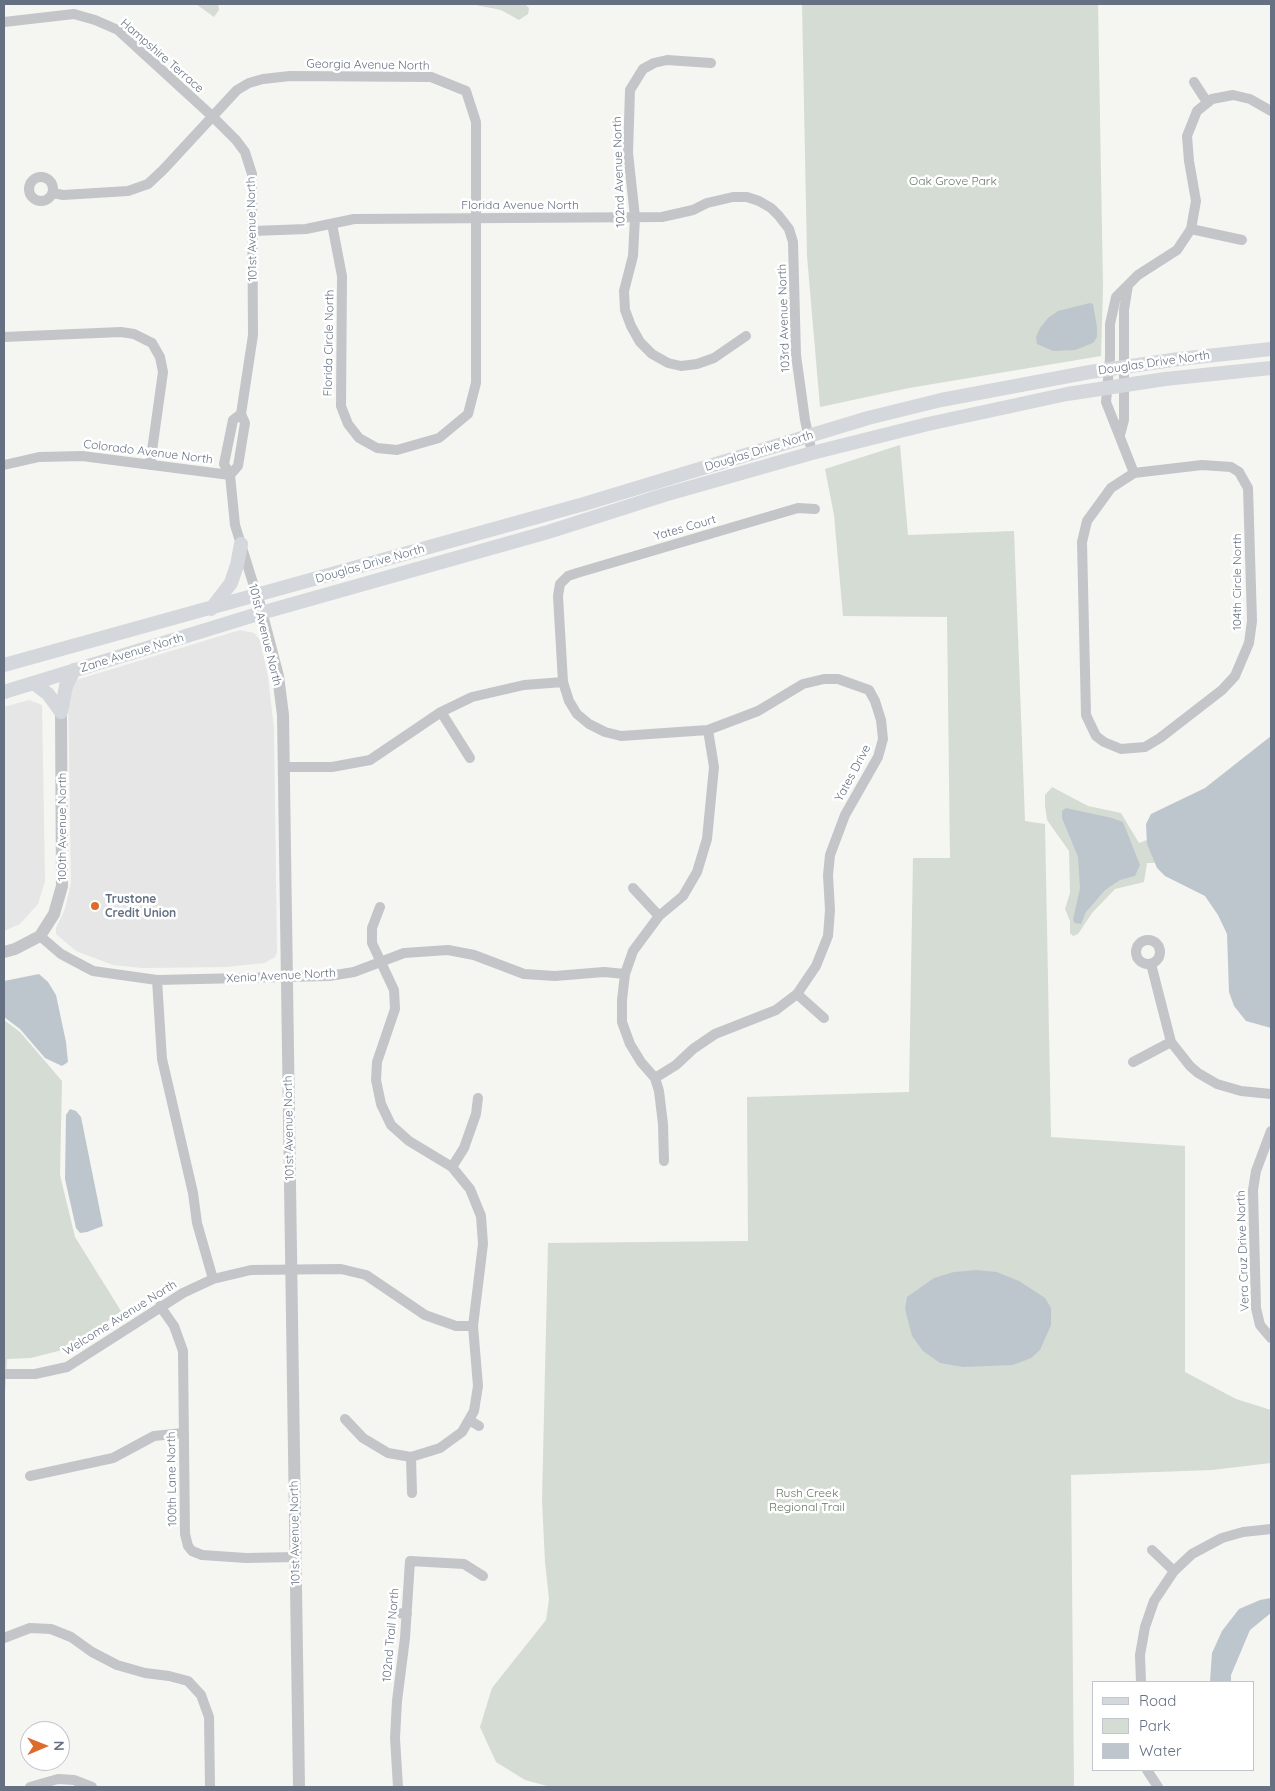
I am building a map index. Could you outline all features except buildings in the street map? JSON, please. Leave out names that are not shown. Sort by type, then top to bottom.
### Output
[{"type":"main road","name":"Douglas Drive North","points":[[257,596],[584,504],[868,418],[941,400],[1125,366],[1271,349]]},
{"type":"main road","name":"Douglas Drive North","points":[[261,613],[548,532],[664,495],[812,453],[936,422],[1125,385],[1271,368]]},
{"type":"main road","points":[[211,609],[231,583],[241,544]]},
{"type":"main road","name":"Zane Avenue North","points":[[4,665],[257,596]]},
{"type":"main road","name":"Zane Avenue North","points":[[4,692],[261,613]]},
{"type":"main road","points":[[61,712],[66,686],[74,670]]},
{"type":"main road","points":[[35,684],[48,694],[61,712]]},
{"type":"street","name":"Hampshire Terrace","points":[[4,22],[74,14],[96,20],[118,30],[212,116]]},
{"type":"street","name":"102nd Avenue North","points":[[710,63],[667,60],[643,69],[636,77],[630,90],[628,153],[634,217],[633,256],[624,291],[625,310],[640,342],[652,354],[668,363],[681,366],[698,364],[714,358],[746,336]]},
{"type":"street","name":"Georgia Avenue North","points":[[53,193],[63,195],[128,191],[148,184],[237,90],[249,83],[276,76],[431,77],[466,91],[476,122],[477,218]]},
{"type":"street","points":[[1194,82],[1207,102]]},
{"type":"street","points":[[1134,473],[1106,402],[1111,314],[1116,297],[1138,275],[1177,250],[1191,229],[1196,201],[1187,136],[1192,120],[1207,102],[1233,95],[1250,99],[1271,111]]},
{"type":"street","name":"101st Avenue North","points":[[212,116],[245,152],[252,174],[253,335],[241,414],[233,420],[224,464],[230,475],[231,503],[241,544],[278,676],[282,715],[299,1787]]},
{"type":"street","name":"Florida Avenue North","points":[[253,231],[306,229],[354,219],[662,218],[680,214],[707,203],[734,197],[747,197],[759,201],[779,216]]},
{"type":"street","name":"103rd Avenue North","points":[[779,216],[789,229],[793,242],[796,354],[812,453]]},
{"type":"street","name":"Florida Circle North","points":[[332,224],[342,276],[341,406],[348,424],[359,438],[378,448],[397,450],[439,438],[468,414],[476,383],[477,218]]},
{"type":"street","points":[[1191,229],[1242,240]]},
{"type":"street","points":[[1120,435],[1124,420],[1124,310],[1128,284]]},
{"type":"street","points":[[4,337],[121,332],[134,334],[152,343],[160,357],[163,372],[150,465]]},
{"type":"street","name":"Colorado Avenue North","points":[[4,465],[39,457],[82,456],[230,475]]},
{"type":"street","name":"104th Circle North","points":[[1216,465],[1231,467],[1239,472],[1245,480],[1249,497],[1252,621],[1243,660],[1235,676],[1222,690],[1160,738],[1145,747],[1128,749],[1104,742],[1092,729],[1086,715],[1082,542],[1087,521],[1099,503],[1112,488],[1134,473],[1216,465]]},
{"type":"street","name":"Yates Court","points":[[563,580],[577,573],[798,508],[815,509]]},
{"type":"street","name":"Yates Drive","points":[[563,580],[560,584],[558,596],[562,682],[569,701],[577,714],[589,724],[605,732],[621,736],[708,730],[758,711],[803,684],[824,679],[838,679],[869,690],[881,720],[883,739],[878,758],[837,831],[830,855],[828,875],[830,910],[828,936],[816,966],[797,994],[776,1010],[715,1034],[693,1049],[676,1066],[656,1078]]},
{"type":"street","points":[[283,767],[332,767],[370,760],[441,712],[472,697],[524,685],[562,682]]},
{"type":"street","name":"100th Avenue North","points":[[40,936],[54,914],[62,886],[61,712]]},
{"type":"street","points":[[441,712],[470,758]]},
{"type":"street","points":[[664,1162],[662,1104],[656,1078],[641,1062],[630,1044],[622,1022],[625,974],[633,951],[659,916],[682,896],[696,872],[707,839],[714,768],[708,730]]},
{"type":"street","points":[[633,888],[659,916]]},
{"type":"street","points":[[345,1419],[363,1438],[388,1452],[411,1457],[440,1448],[462,1432],[477,1400],[478,1386],[473,1326],[484,1244],[481,1216],[470,1189],[452,1167],[403,1135],[392,1125],[381,1104],[376,1080],[377,1062],[395,1009],[394,990],[372,943],[372,928],[380,907]]},
{"type":"street","points":[[4,952],[16,949],[40,936]]},
{"type":"street","name":"Xenia Avenue North","points":[[40,936],[61,954],[93,971],[157,980],[287,978],[337,974],[382,962],[404,953],[448,950],[474,955],[524,974],[555,976],[604,972],[625,974]]},
{"type":"street","points":[[1151,964],[1171,1042],[1190,1066],[1207,1080],[1227,1088],[1271,1094]]},
{"type":"street","points":[[157,980],[162,1059],[193,1193],[198,1223],[214,1279]]},
{"type":"street","points":[[797,994],[824,1018]]},
{"type":"street","points":[[1133,1062],[1171,1042]]},
{"type":"street","points":[[452,1167],[464,1148],[476,1114],[478,1098]]},
{"type":"street","name":"Vera Cruz Drive North","points":[[1271,1131],[1256,1171],[1253,1190],[1256,1308],[1260,1325],[1271,1338]]},
{"type":"street","name":"Welcome Avenue North","points":[[4,1374],[35,1374],[67,1367],[160,1306],[214,1279],[251,1270],[341,1269],[366,1275],[425,1315],[456,1326],[473,1326]]},
{"type":"street","name":"100th Lane North","points":[[160,1306],[174,1326],[182,1342],[186,1534],[192,1551],[202,1555],[246,1558],[296,1557]]},
{"type":"street","points":[[469,1420],[479,1426]]},
{"type":"street","points":[[30,1476],[103,1461],[121,1454],[154,1436],[183,1433]]},
{"type":"street","points":[[411,1457],[412,1493]]},
{"type":"street","points":[[1141,1681],[1140,1655],[1145,1627],[1154,1600],[1174,1571],[1192,1554],[1222,1538],[1242,1532],[1271,1529]]},
{"type":"street","points":[[1152,1550],[1174,1571]]},
{"type":"street","name":"102nd Trail North","points":[[398,1787],[396,1729],[402,1614],[410,1562],[464,1564],[483,1576]]},
{"type":"street","points":[[4,1638],[30,1628],[51,1629],[61,1632],[117,1665],[145,1673],[188,1681],[201,1695],[209,1716],[210,1787]]},
{"type":"street","points":[[1148,1771],[1158,1787]]},
{"type":"street","points":[[30,1787],[58,1779],[74,1780],[92,1787]]},
{"type":"shaded area","points":[[240,630],[254,633],[260,640],[268,677],[274,729],[277,952],[275,957],[264,963],[226,967],[142,968],[113,965],[76,951],[56,934],[56,928],[65,909],[71,883],[68,692],[76,680]]},
{"type":"shaded area","points":[[29,700],[42,705],[45,881],[38,904],[20,924],[4,931],[4,707]]},
{"type":"green space","points":[[196,4],[218,4],[219,10],[214,17]]},
{"type":"green space","points":[[435,4],[525,4],[529,8],[528,14],[519,20],[501,10],[476,5]]},
{"type":"green space","name":"Oak Grove Park","points":[[802,4],[1098,4],[1103,288],[1101,356],[909,388],[820,407],[807,256]]},
{"type":"green space","name":"Rush Creek Regional Trail","points":[[900,445],[908,535],[1014,531],[1025,821],[1045,824],[1051,1137],[1185,1146],[1185,1372],[1236,1399],[1271,1410],[1271,1463],[1212,1470],[1071,1475],[1074,1787],[551,1787],[525,1780],[496,1762],[480,1727],[492,1688],[546,1620],[549,1599],[542,1500],[548,1243],[748,1241],[747,1097],[909,1092],[913,858],[950,858],[947,617],[843,616],[834,515],[825,469]]},
{"type":"green space","points":[[1052,787],[1088,806],[1121,813],[1139,843],[1147,840],[1155,863],[1147,863],[1144,882],[1115,889],[1092,913],[1078,934],[1073,936],[1070,933],[1070,921],[1065,909],[1070,893],[1069,851],[1047,820],[1045,806],[1045,795]]},
{"type":"green space","points":[[4,1020],[20,1032],[62,1081],[60,1175],[75,1237],[121,1311],[83,1340],[66,1349],[31,1358],[7,1359],[4,1410]]},
{"type":"water","points":[[1090,303],[1093,304],[1097,327],[1097,337],[1093,343],[1075,350],[1053,351],[1037,344],[1036,337],[1048,318],[1058,311]]},
{"type":"water","points":[[1271,736],[1271,1028],[1246,1021],[1234,1006],[1229,992],[1227,934],[1218,915],[1205,896],[1165,876],[1157,868],[1147,844],[1146,824],[1151,814],[1205,788]]},
{"type":"water","points":[[1066,808],[1123,822],[1140,865],[1135,876],[1120,880],[1105,890],[1086,912],[1081,924],[1075,923],[1073,920],[1080,888],[1078,857],[1062,818],[1062,811]]},
{"type":"water","points":[[39,974],[48,982],[56,995],[66,1042],[68,1062],[62,1066],[45,1058],[20,1029],[4,1017],[4,981]]},
{"type":"water","points":[[70,1109],[76,1111],[81,1117],[103,1226],[80,1233],[76,1228],[65,1179],[66,1115]]},
{"type":"water","points":[[976,1270],[997,1272],[1019,1281],[1045,1298],[1051,1308],[1051,1325],[1040,1350],[1031,1358],[1013,1365],[963,1367],[940,1363],[923,1351],[912,1336],[905,1309],[907,1297],[934,1278],[954,1272]]},
{"type":"water","points":[[1271,1598],[1271,1613],[1250,1630],[1231,1675],[1231,1681],[1210,1681],[1212,1653],[1222,1631],[1239,1609],[1260,1600]]},
{"type":"place","name":"Trustone Credit Union","points":[[95,906]]}]
